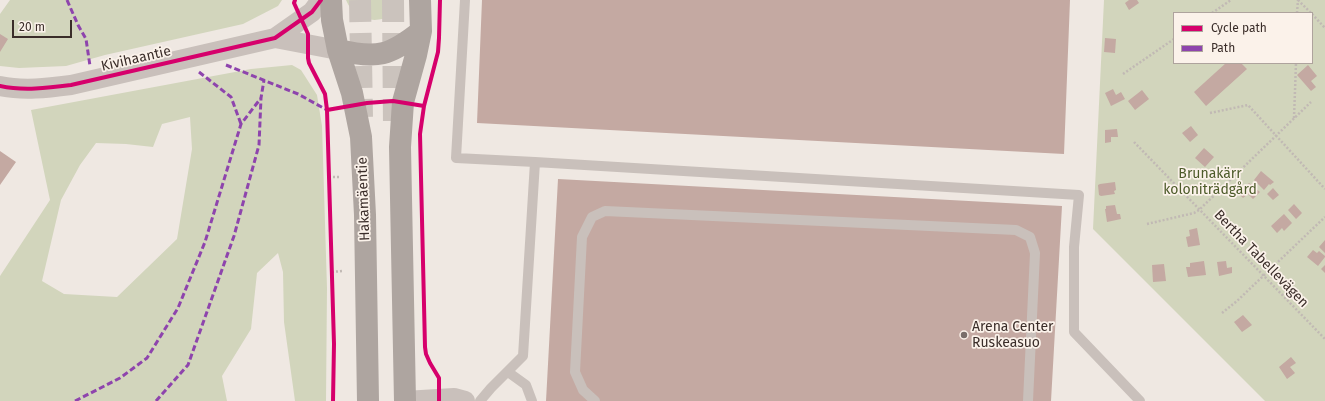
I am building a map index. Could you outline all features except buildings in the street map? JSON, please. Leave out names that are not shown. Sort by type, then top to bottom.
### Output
[{"type":"main road","name":"Hakamäentie","points":[[331,0],[332,20],[338,50],[352,93],[361,137],[365,215],[368,401]]},
{"type":"main road","points":[[387,401],[405,401],[400,147],[403,102],[421,31],[420,0]]},
{"type":"main road","points":[[338,50],[368,55],[382,53],[396,49],[421,31]]},
{"type":"street","name":"Kivihaantie","points":[[0,86],[7,88],[46,88],[71,85],[275,38],[312,12],[321,0]]},
{"type":"street","name":"Kivihaantie","points":[[275,38],[338,50]]},
{"type":"street","points":[[405,401],[454,398],[465,401]]},
{"type":"lane","points":[[465,0],[456,158],[1079,195],[1074,247],[1074,332],[1140,401]]},
{"type":"lane","points":[[480,401],[523,356],[535,162]]},
{"type":"lane","points":[[595,401],[583,390],[575,372],[582,237],[592,217],[605,211],[1016,230],[1030,237],[1035,253],[1028,401]]},
{"type":"lane","points":[[508,372],[526,385],[532,401]]},
{"type":"path","points":[[1213,12],[1231,0]]},
{"type":"path","points":[[1297,12],[1298,0]]},
{"type":"path","points":[[1298,0],[1309,12]]},
{"type":"path","points":[[1313,16],[1325,28]]},
{"type":"path","points":[[1123,74],[1173,40]]},
{"type":"path","points":[[1294,119],[1296,64]]},
{"type":"path","points":[[1147,224],[1194,213],[1199,210],[1311,102]]},
{"type":"path","points":[[1210,113],[1248,105],[1325,189]]},
{"type":"path","points":[[329,170],[330,185]]},
{"type":"path","points":[[329,177],[340,177]]},
{"type":"path","points":[[1222,313],[1237,301],[1325,218]]},
{"type":"path","points":[[332,264],[332,279]]},
{"type":"path","points":[[332,272],[342,271]]},
{"type":"green space","points":[[10,0],[282,0],[278,6],[243,24],[105,55],[66,66],[19,68],[0,66],[0,14]]},
{"type":"green space","points":[[346,0],[402,0],[397,9],[391,15],[383,19],[374,20],[366,19],[358,15],[351,9]]},
{"type":"green space","name":"Brunakärr koloniträdgård","points":[[1104,0],[1325,0],[1325,401],[1265,401],[1093,229]]},
{"type":"green space","points":[[292,65],[301,70],[317,95],[322,126],[327,288],[326,401],[295,401],[284,322],[283,272],[278,253],[257,273],[251,329],[222,376],[227,401],[0,401],[0,276],[50,200],[31,110],[251,69]],"holes":[[[190,117],[192,149],[177,239],[117,297],[64,294],[42,281],[61,200],[80,165],[96,143],[153,147],[162,124]]]},
{"type":"tunnel","points":[[360,0],[362,117]]},
{"type":"tunnel","points":[[393,0],[394,126]]},
{"type":"marked path","points":[[67,0],[86,39],[90,66]]},
{"type":"marked path","points":[[226,65],[298,94],[327,110]]},
{"type":"marked path","points":[[199,72],[231,97],[241,124]]},
{"type":"marked path","points":[[156,401],[188,365],[234,236],[259,145],[261,98],[264,80]]},
{"type":"marked path","points":[[75,401],[120,378],[147,358],[178,308],[205,242],[241,124],[261,98]]},
{"type":"cycle path","points":[[295,0],[294,3],[308,34],[309,63],[325,94],[327,110],[334,344],[333,401]]},
{"type":"cycle path","points":[[0,86],[27,89],[71,85],[275,38],[312,12],[321,0]]},
{"type":"cycle path","points":[[439,401],[439,378],[430,363],[425,347],[420,134],[424,106],[438,52],[440,0]]},
{"type":"cycle path","points":[[327,110],[367,103],[393,101],[424,106]]},
{"type":"place","name":"Arena Center Ruskeasuo","points":[[964,335]]}]
